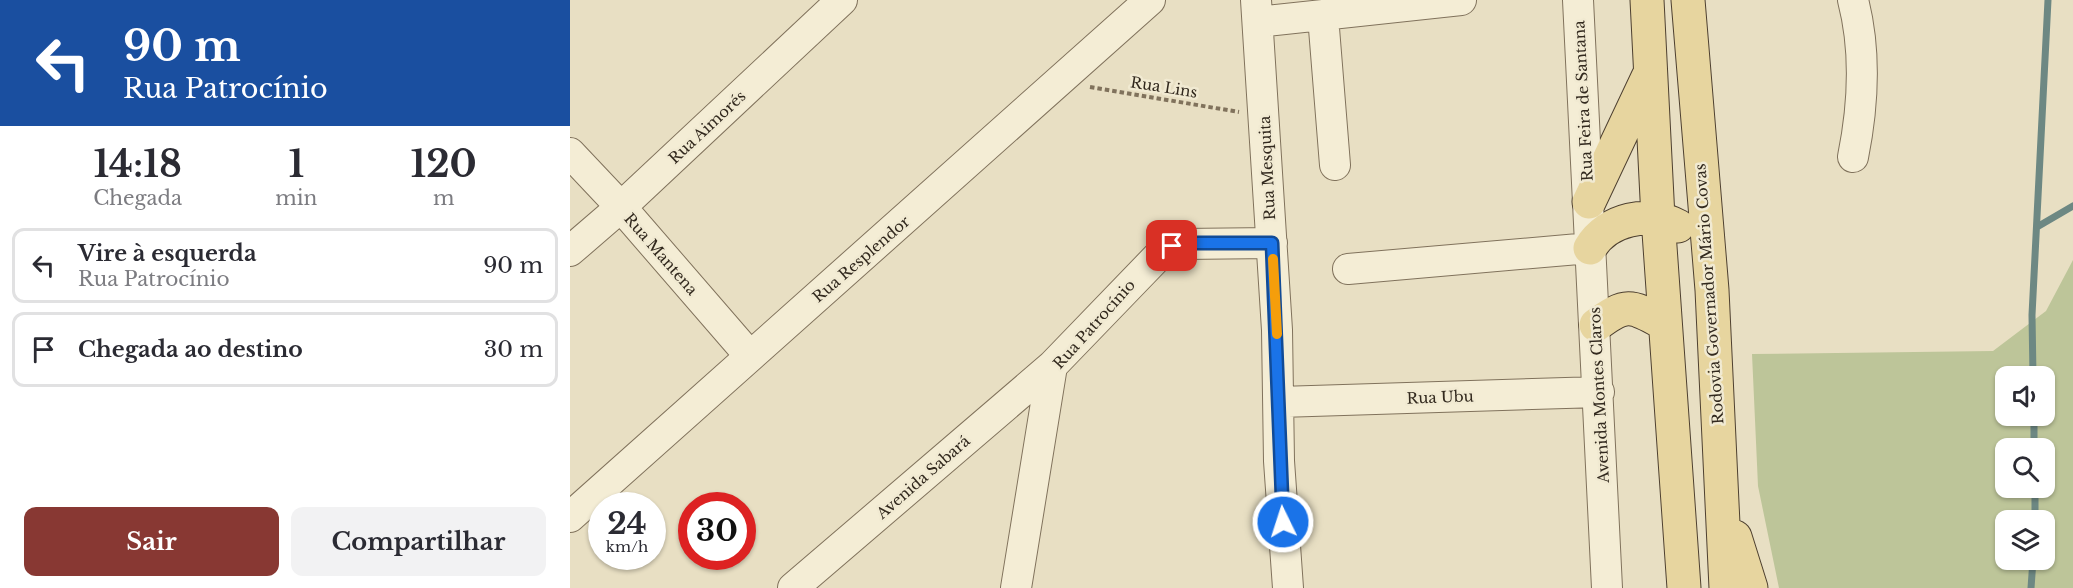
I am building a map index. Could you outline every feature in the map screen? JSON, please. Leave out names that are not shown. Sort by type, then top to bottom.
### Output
[{"type":"main road","points":[[1647,0],[1658,218],[1685,588]]},
{"type":"main road","name":"Rodovia Governador Mário Covas","points":[[1688,0],[1712,290],[1726,588]]},
{"type":"main road","points":[[1589,202],[1650,72]]},
{"type":"main road","points":[[1590,248],[1602,232],[1613,225],[1658,218],[1686,232],[1712,290]]},
{"type":"main road","points":[[1596,325],[1617,309],[1637,309],[1665,324]]},
{"type":"main road","points":[[1720,489],[1751,588]]},
{"type":"street","name":"Rua Aimorés","points":[[570,251],[621,207],[842,0]]},
{"type":"street","name":"Rua Resplendor","points":[[570,517],[1150,0]]},
{"type":"street","points":[[1257,11],[1323,16],[1385,4],[1461,0]]},
{"type":"street","name":"Rua Feira de Santana","points":[[1578,0],[1589,202]]},
{"type":"street","points":[[1853,0],[1860,49],[1861,90],[1859,127],[1853,157]]},
{"type":"street","name":"Rua Mesquita","points":[[1257,11],[1272,243],[1280,402],[1279,461],[1288,588]]},
{"type":"street","points":[[1323,16],[1335,165]]},
{"type":"street","name":"Rua Mantena","points":[[570,153],[621,207],[750,356]]},
{"type":"street","name":"Avenida Montes Claros","points":[[1589,202],[1607,588]]},
{"type":"street","name":"Rua Patrocínio","points":[[1016,588],[1052,366],[1164,250],[1194,243],[1272,243]]},
{"type":"street","points":[[1348,269],[1590,248]]},
{"type":"street","name":"Avenida Sabará","points":[[793,588],[1052,366]]},
{"type":"street","name":"Rua Ubu","points":[[1280,402],[1599,392]]},
{"type":"path","name":"Rua Lins","points":[[1060,82],[1264,116]]},
{"type":"green space","points":[[2073,260],[2073,588],[1779,588],[1758,486],[1752,354],[1993,351],[2046,311]]},
{"type":"waterway","points":[[2033,366],[2032,315],[2048,0]]},
{"type":"waterway","points":[[2037,227],[2073,206]]},
{"type":"waterway","points":[[2034,426],[2034,438]]},
{"type":"waterway","points":[[2035,498],[2035,510]]},
{"type":"waterway","points":[[2031,588],[2032,570]]},
{"type":"slow traffic","points":[[1273,259],[1277,334]]},
{"type":"route","points":[[1172,246],[1194,243],[1272,243],[1283,522]]}]
